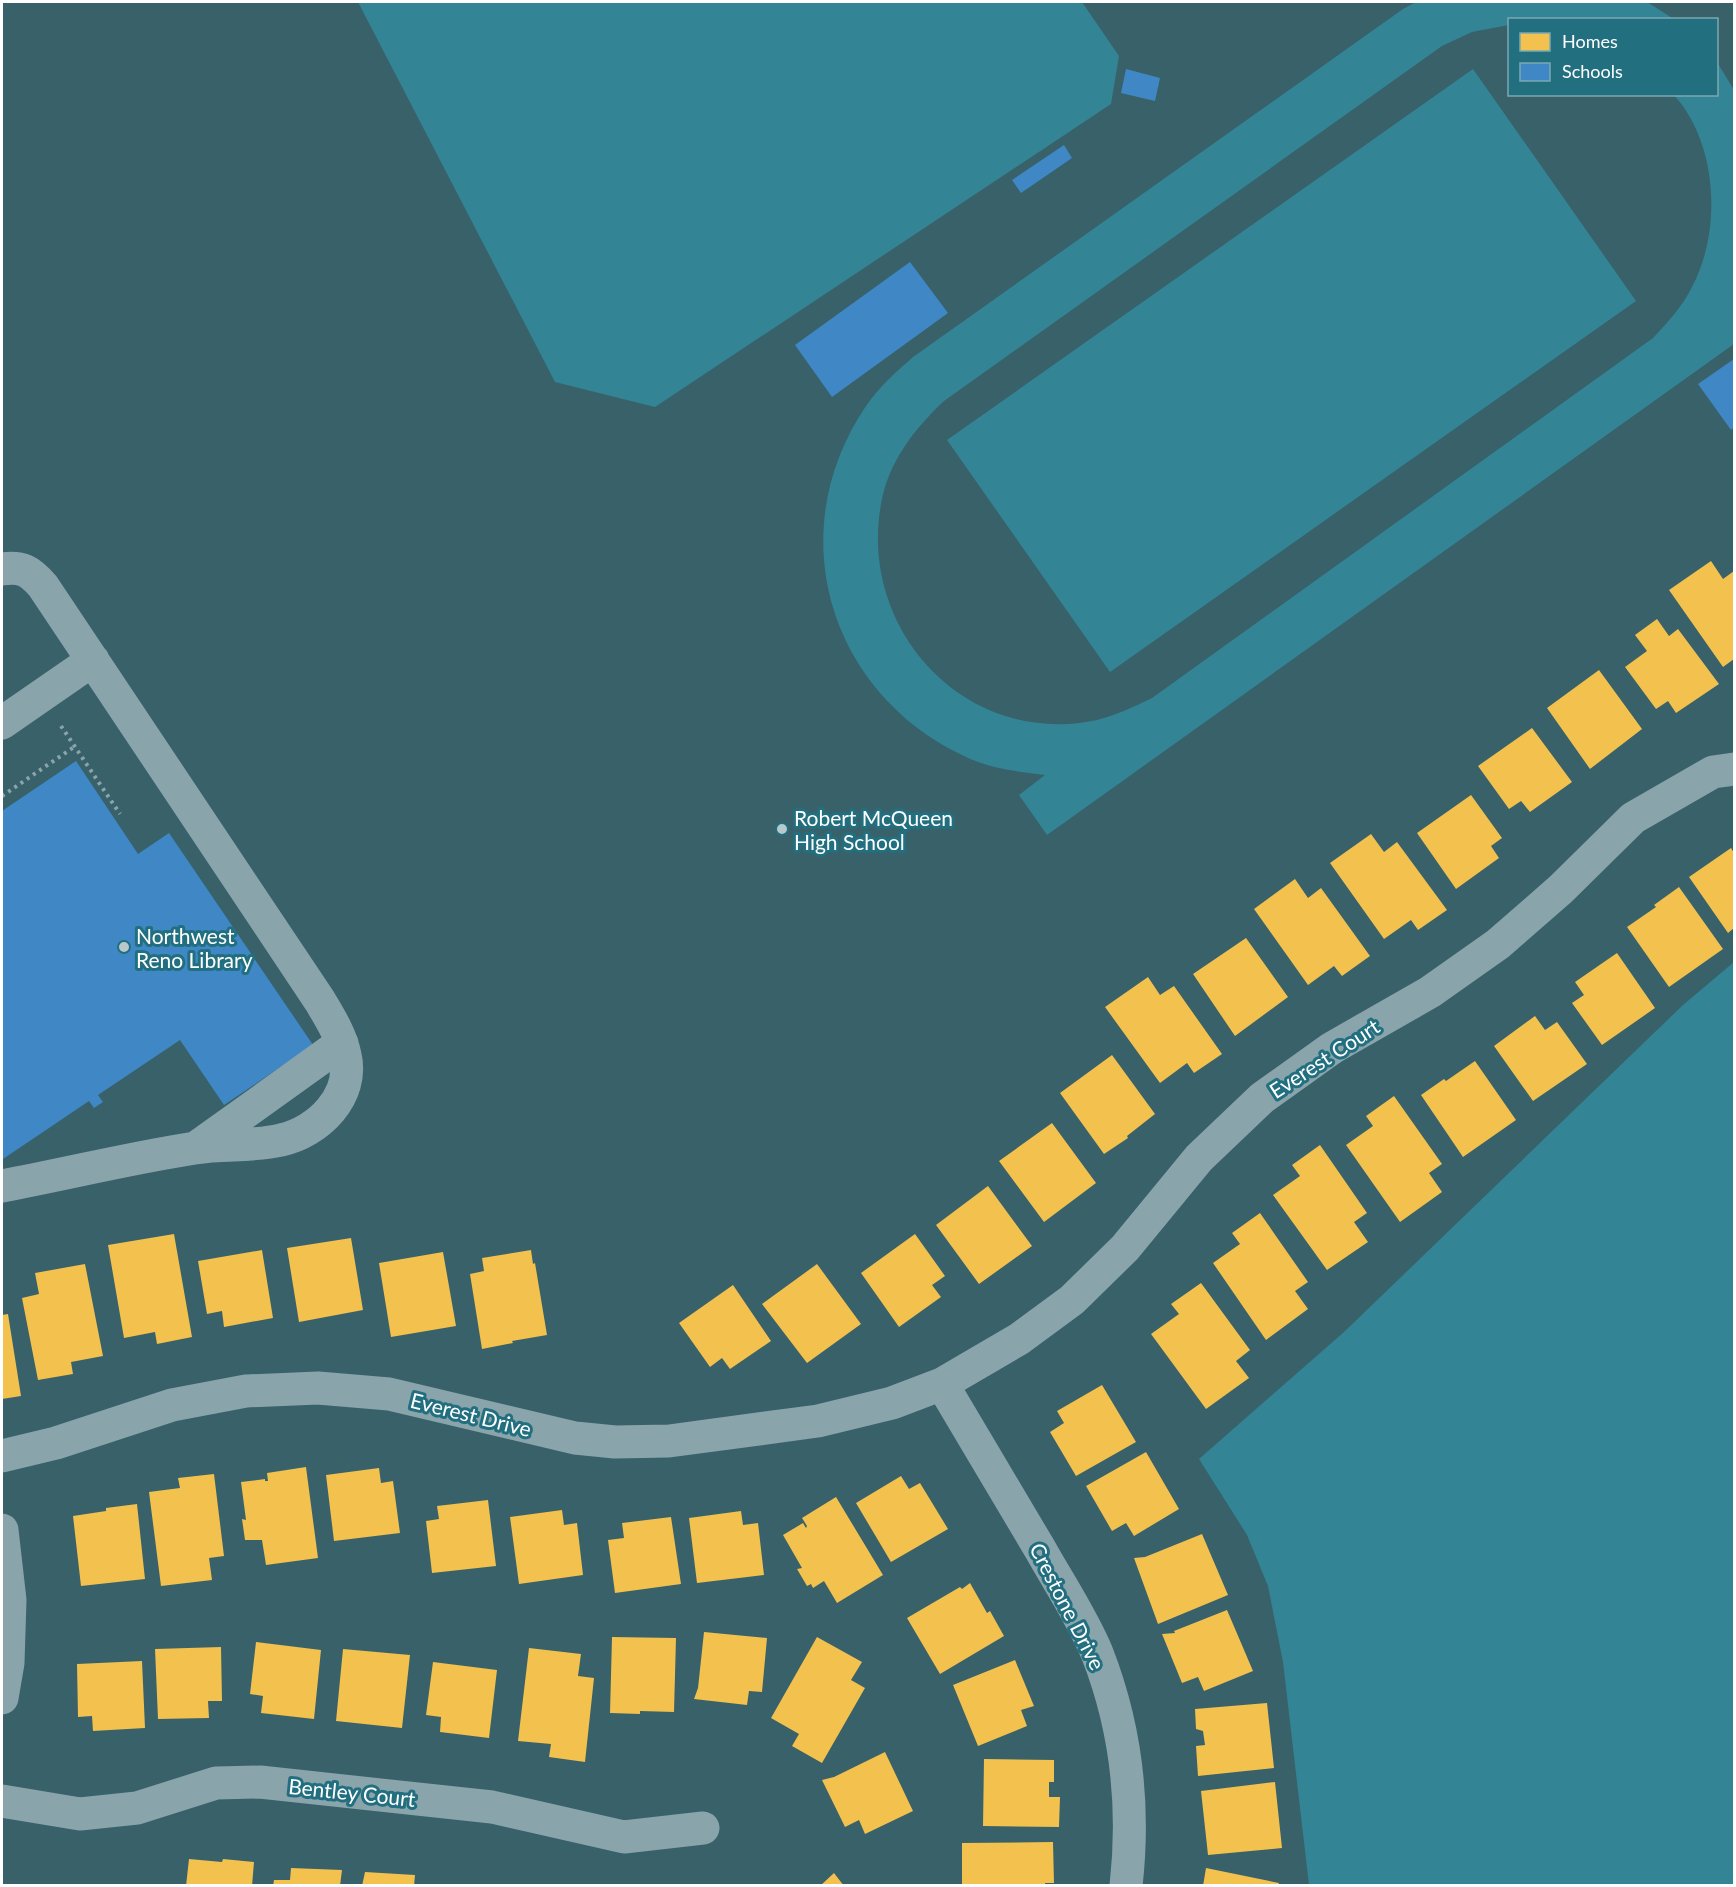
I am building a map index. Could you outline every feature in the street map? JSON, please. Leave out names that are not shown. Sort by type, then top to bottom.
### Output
[{"type":"street","points":[[2,569],[17,568],[31,572],[43,586],[320,1001],[342,1043],[346,1057],[345,1084],[330,1111],[318,1124],[302,1134],[279,1141],[196,1148],[2,1186]]},
{"type":"street","points":[[2,723],[93,660]]},
{"type":"street","name":"Everest Court","points":[[942,1384],[1019,1339],[1072,1300],[1125,1248],[1198,1158],[1262,1098],[1332,1048],[1430,992],[1498,944],[1561,890],[1633,818],[1713,772],[1734,769]]},
{"type":"street","points":[[196,1148],[342,1043]]},
{"type":"street","name":"Everest Drive","points":[[2,1456],[56,1443],[172,1404],[246,1391],[318,1388],[389,1394],[574,1438],[615,1442],[669,1442],[818,1421],[892,1403],[942,1384]]},
{"type":"street","name":"Crestone Drive","points":[[942,1384],[1068,1597],[1096,1652],[1116,1713],[1126,1764],[1130,1812],[1126,1886]]},
{"type":"street","points":[[2,1530],[10,1600],[8,1663],[2,1698]]},
{"type":"street","name":"Bentley Court","points":[[2,1801],[80,1814],[137,1808],[216,1783],[260,1782],[492,1806],[624,1837],[703,1828]]},
{"type":"path","points":[[59,724],[120,814]]},
{"type":"path","points":[[2,796],[75,747]]},
{"type":"shaded area","points":[[358,2],[1082,2],[1119,56],[1111,104],[655,407],[555,382]]},
{"type":"shaded area","points":[[1416,2],[1647,2],[1672,18],[1508,18],[1508,25],[1472,32],[1442,46],[944,401],[922,423],[896,461],[884,489],[881,504],[878,551],[887,595],[905,636],[932,670],[965,697],[1005,716],[1049,724],[1097,720],[1138,705],[1152,698],[1653,338],[1679,308],[1692,287],[1702,264],[1711,214],[1711,188],[1700,138],[1689,115],[1675,96],[1718,96],[1718,64],[1734,90],[1734,344],[1047,835],[1019,795],[1045,775],[1003,769],[978,762],[928,735],[887,700],[855,658],[834,611],[824,561],[826,509],[839,457],[871,399],[913,357]]},
{"type":"shaded area","points":[[1473,69],[1636,301],[1110,672],[947,440]]},
{"type":"shaded area","points":[[1734,962],[1734,1885],[1309,1885],[1283,1662],[1268,1586],[1247,1535],[1199,1459],[1344,1332],[1683,1005]]},
{"type":"building: Homes","points":[[1711,561],[1723,579],[1734,571],[1734,659],[1723,667],[1669,590]]},
{"type":"building: Homes","points":[[1657,619],[1669,636],[1678,629],[1719,684],[1676,713],[1668,701],[1656,709],[1625,667],[1647,651],[1635,635]]},
{"type":"building: Homes","points":[[1599,670],[1642,729],[1590,769],[1547,708]]},
{"type":"building: Homes","points":[[1532,728],[1572,782],[1530,812],[1521,801],[1509,809],[1478,766]]},
{"type":"building: Homes","points":[[1471,795],[1502,838],[1491,846],[1499,858],[1456,889],[1417,833]]},
{"type":"building: Homes","points":[[1371,834],[1384,852],[1397,842],[1447,910],[1418,930],[1411,920],[1384,939],[1330,863]]},
{"type":"building: Homes","points":[[1731,848],[1734,853],[1734,928],[1728,933],[1689,877]]},
{"type":"building: Homes","points":[[1295,879],[1308,898],[1321,888],[1370,956],[1342,976],[1334,966],[1308,985],[1254,909]]},
{"type":"building: Homes","points":[[1679,887],[1723,949],[1669,987],[1627,927],[1656,907],[1654,905]]},
{"type":"building: Homes","points":[[1246,938],[1288,997],[1235,1036],[1193,974]]},
{"type":"building: Homes","points":[[1617,953],[1655,1008],[1602,1045],[1572,1003],[1584,995],[1575,982]]},
{"type":"building: Homes","points":[[1148,977],[1160,995],[1174,986],[1222,1054],[1194,1073],[1187,1063],[1160,1083],[1105,1007]]},
{"type":"building: Homes","points":[[1535,1016],[1545,1030],[1557,1022],[1587,1064],[1533,1101],[1494,1046]]},
{"type":"building: Homes","points":[[1112,1055],[1155,1114],[1127,1136],[1128,1138],[1104,1154],[1060,1093]]},
{"type":"building: Homes","points":[[1475,1061],[1516,1120],[1463,1157],[1421,1095]]},
{"type":"building: Homes","points":[[1394,1096],[1442,1164],[1429,1173],[1442,1192],[1400,1222],[1346,1145],[1373,1126],[1366,1116]]},
{"type":"building: Homes","points":[[1052,1123],[1096,1183],[1044,1222],[999,1161]]},
{"type":"building: Homes","points":[[1320,1145],[1367,1213],[1354,1222],[1368,1242],[1327,1270],[1273,1195],[1300,1176],[1292,1165]]},
{"type":"building: Homes","points":[[988,1186],[1032,1246],[979,1284],[936,1225]]},
{"type":"building: Homes","points":[[1260,1213],[1308,1282],[1295,1291],[1308,1309],[1266,1340],[1213,1263],[1240,1244],[1232,1233]]},
{"type":"building: Homes","points":[[174,1234],[192,1337],[157,1344],[155,1332],[124,1338],[108,1245]]},
{"type":"building: Homes","points":[[915,1234],[945,1276],[932,1285],[941,1297],[899,1327],[861,1273]]},
{"type":"building: Homes","points":[[351,1238],[363,1310],[299,1322],[287,1248]]},
{"type":"building: Homes","points":[[262,1250],[273,1318],[224,1327],[222,1311],[207,1314],[198,1261]]},
{"type":"building: Homes","points":[[531,1250],[547,1335],[482,1349],[470,1274],[484,1271],[482,1258]]},
{"type":"building: Homes","points":[[443,1252],[456,1326],[391,1337],[379,1263]]},
{"type":"building: Homes","points":[[85,1264],[103,1356],[71,1362],[73,1374],[38,1380],[22,1298],[39,1294],[35,1273]]},
{"type":"building: Homes","points":[[817,1264],[861,1324],[807,1363],[762,1304]]},
{"type":"building: Homes","points":[[1201,1283],[1250,1350],[1236,1361],[1249,1378],[1206,1409],[1151,1334],[1179,1314],[1171,1304]]},
{"type":"building: Homes","points":[[733,1285],[771,1341],[730,1369],[722,1358],[710,1367],[679,1323]]},
{"type":"building: Homes","points":[[8,1314],[21,1396],[2,1399],[2,1315]]},
{"type":"building: Homes","points":[[1102,1385],[1136,1442],[1076,1476],[1050,1432],[1064,1423],[1057,1411]]},
{"type":"building: Homes","points":[[1146,1452],[1179,1509],[1134,1536],[1126,1523],[1112,1531],[1086,1486]]},
{"type":"building: Homes","points":[[306,1467],[318,1558],[266,1565],[262,1540],[245,1540],[242,1519],[246,1520],[241,1482],[265,1479],[268,1481],[267,1473]]},
{"type":"building: Homes","points":[[379,1468],[381,1483],[393,1481],[400,1533],[334,1541],[326,1475]]},
{"type":"building: Homes","points":[[214,1474],[224,1556],[209,1558],[212,1580],[161,1586],[149,1492],[180,1488],[178,1478]]},
{"type":"building: Homes","points":[[901,1476],[909,1489],[920,1483],[948,1529],[891,1562],[856,1503]]},
{"type":"building: Homes","points":[[836,1497],[883,1575],[837,1603],[824,1581],[813,1588],[811,1584],[807,1586],[797,1569],[802,1568],[783,1535],[803,1523],[806,1528],[802,1518]]},
{"type":"building: Homes","points":[[488,1500],[496,1566],[432,1573],[426,1521],[439,1519],[437,1506]]},
{"type":"building: Homes","points":[[137,1504],[145,1579],[81,1586],[73,1516]]},
{"type":"building: Homes","points":[[562,1510],[564,1525],[577,1523],[583,1575],[519,1584],[510,1517]]},
{"type":"building: Homes","points":[[741,1511],[743,1525],[758,1523],[764,1575],[697,1583],[689,1518]]},
{"type":"building: Homes","points":[[671,1517],[681,1584],[615,1593],[608,1540],[624,1538],[622,1523]]},
{"type":"building: Homes","points":[[1202,1534],[1228,1595],[1158,1624],[1134,1558],[1145,1557]]},
{"type":"building: Homes","points":[[970,1583],[987,1613],[990,1611],[1004,1636],[940,1674],[907,1618]]},
{"type":"building: Homes","points":[[1227,1610],[1253,1671],[1204,1691],[1198,1677],[1182,1683],[1162,1634],[1175,1633],[1174,1631]]},
{"type":"building: Homes","points":[[704,1632],[767,1638],[762,1692],[749,1691],[747,1705],[694,1699],[698,1688]]},
{"type":"building: Homes","points":[[612,1637],[676,1638],[674,1712],[610,1713]]},
{"type":"building: Homes","points":[[817,1637],[862,1662],[851,1680],[865,1688],[822,1763],[792,1746],[799,1734],[771,1718]]},
{"type":"building: Homes","points":[[256,1642],[321,1650],[314,1719],[261,1713],[263,1696],[250,1694]]},
{"type":"building: Homes","points":[[221,1647],[222,1701],[208,1701],[209,1718],[158,1719],[155,1649]]},
{"type":"building: Homes","points":[[529,1648],[581,1654],[578,1676],[594,1678],[585,1762],[549,1757],[551,1744],[518,1741]]},
{"type":"building: Homes","points":[[343,1649],[410,1655],[402,1728],[336,1721]]},
{"type":"building: Homes","points":[[1015,1660],[1034,1706],[1021,1710],[1027,1726],[978,1746],[953,1685]]},
{"type":"building: Homes","points":[[142,1661],[145,1728],[93,1731],[92,1716],[78,1717],[77,1664]]},
{"type":"building: Homes","points":[[433,1662],[497,1670],[489,1738],[440,1732],[441,1717],[426,1715]]},
{"type":"building: Homes","points":[[1267,1703],[1274,1768],[1198,1776],[1196,1746],[1205,1745],[1203,1731],[1196,1729],[1195,1709]]},
{"type":"building: Homes","points":[[885,1752],[913,1811],[865,1834],[859,1820],[845,1827],[822,1780],[834,1777]]},
{"type":"building: Homes","points":[[984,1759],[1054,1760],[1054,1782],[1049,1782],[1049,1797],[1060,1797],[1059,1827],[983,1826]]},
{"type":"building: Homes","points":[[1275,1782],[1282,1848],[1208,1855],[1201,1791]]},
{"type":"building: Homes","points":[[1053,1842],[1054,1883],[1045,1883],[1045,1886],[962,1886],[962,1843]]},
{"type":"building: Homes","points":[[189,1859],[254,1862],[252,1886],[186,1886]]},
{"type":"building: Homes","points":[[291,1868],[342,1870],[340,1886],[273,1886],[274,1880],[290,1880]]},
{"type":"building: Homes","points":[[1206,1868],[1279,1883],[1278,1886],[1203,1886]]},
{"type":"building: Homes","points":[[365,1872],[415,1875],[414,1886],[362,1886]]},
{"type":"building: Homes","points":[[834,1873],[844,1886],[820,1886]]},
{"type":"building: Schools","points":[[1126,69],[1160,78],[1155,101],[1121,93]]},
{"type":"building: Schools","points":[[1064,145],[1072,158],[1021,193],[1012,180]]},
{"type":"building: Schools","points":[[910,262],[948,313],[832,397],[795,345]]},
{"type":"building: Schools","points":[[1734,359],[1734,427],[1731,430],[1698,384]]},
{"type":"building: Schools","name":"Northwest Reno Library","points":[[76,761],[138,854],[169,833],[313,1045],[224,1105],[180,1040],[98,1095],[103,1102],[94,1108],[89,1101],[3,1159],[2,811]]},
{"type":"place","name":"Robert McQueen High School","points":[[782,829]]},
{"type":"place","name":"Northwest Reno Library","points":[[124,947]]}]
